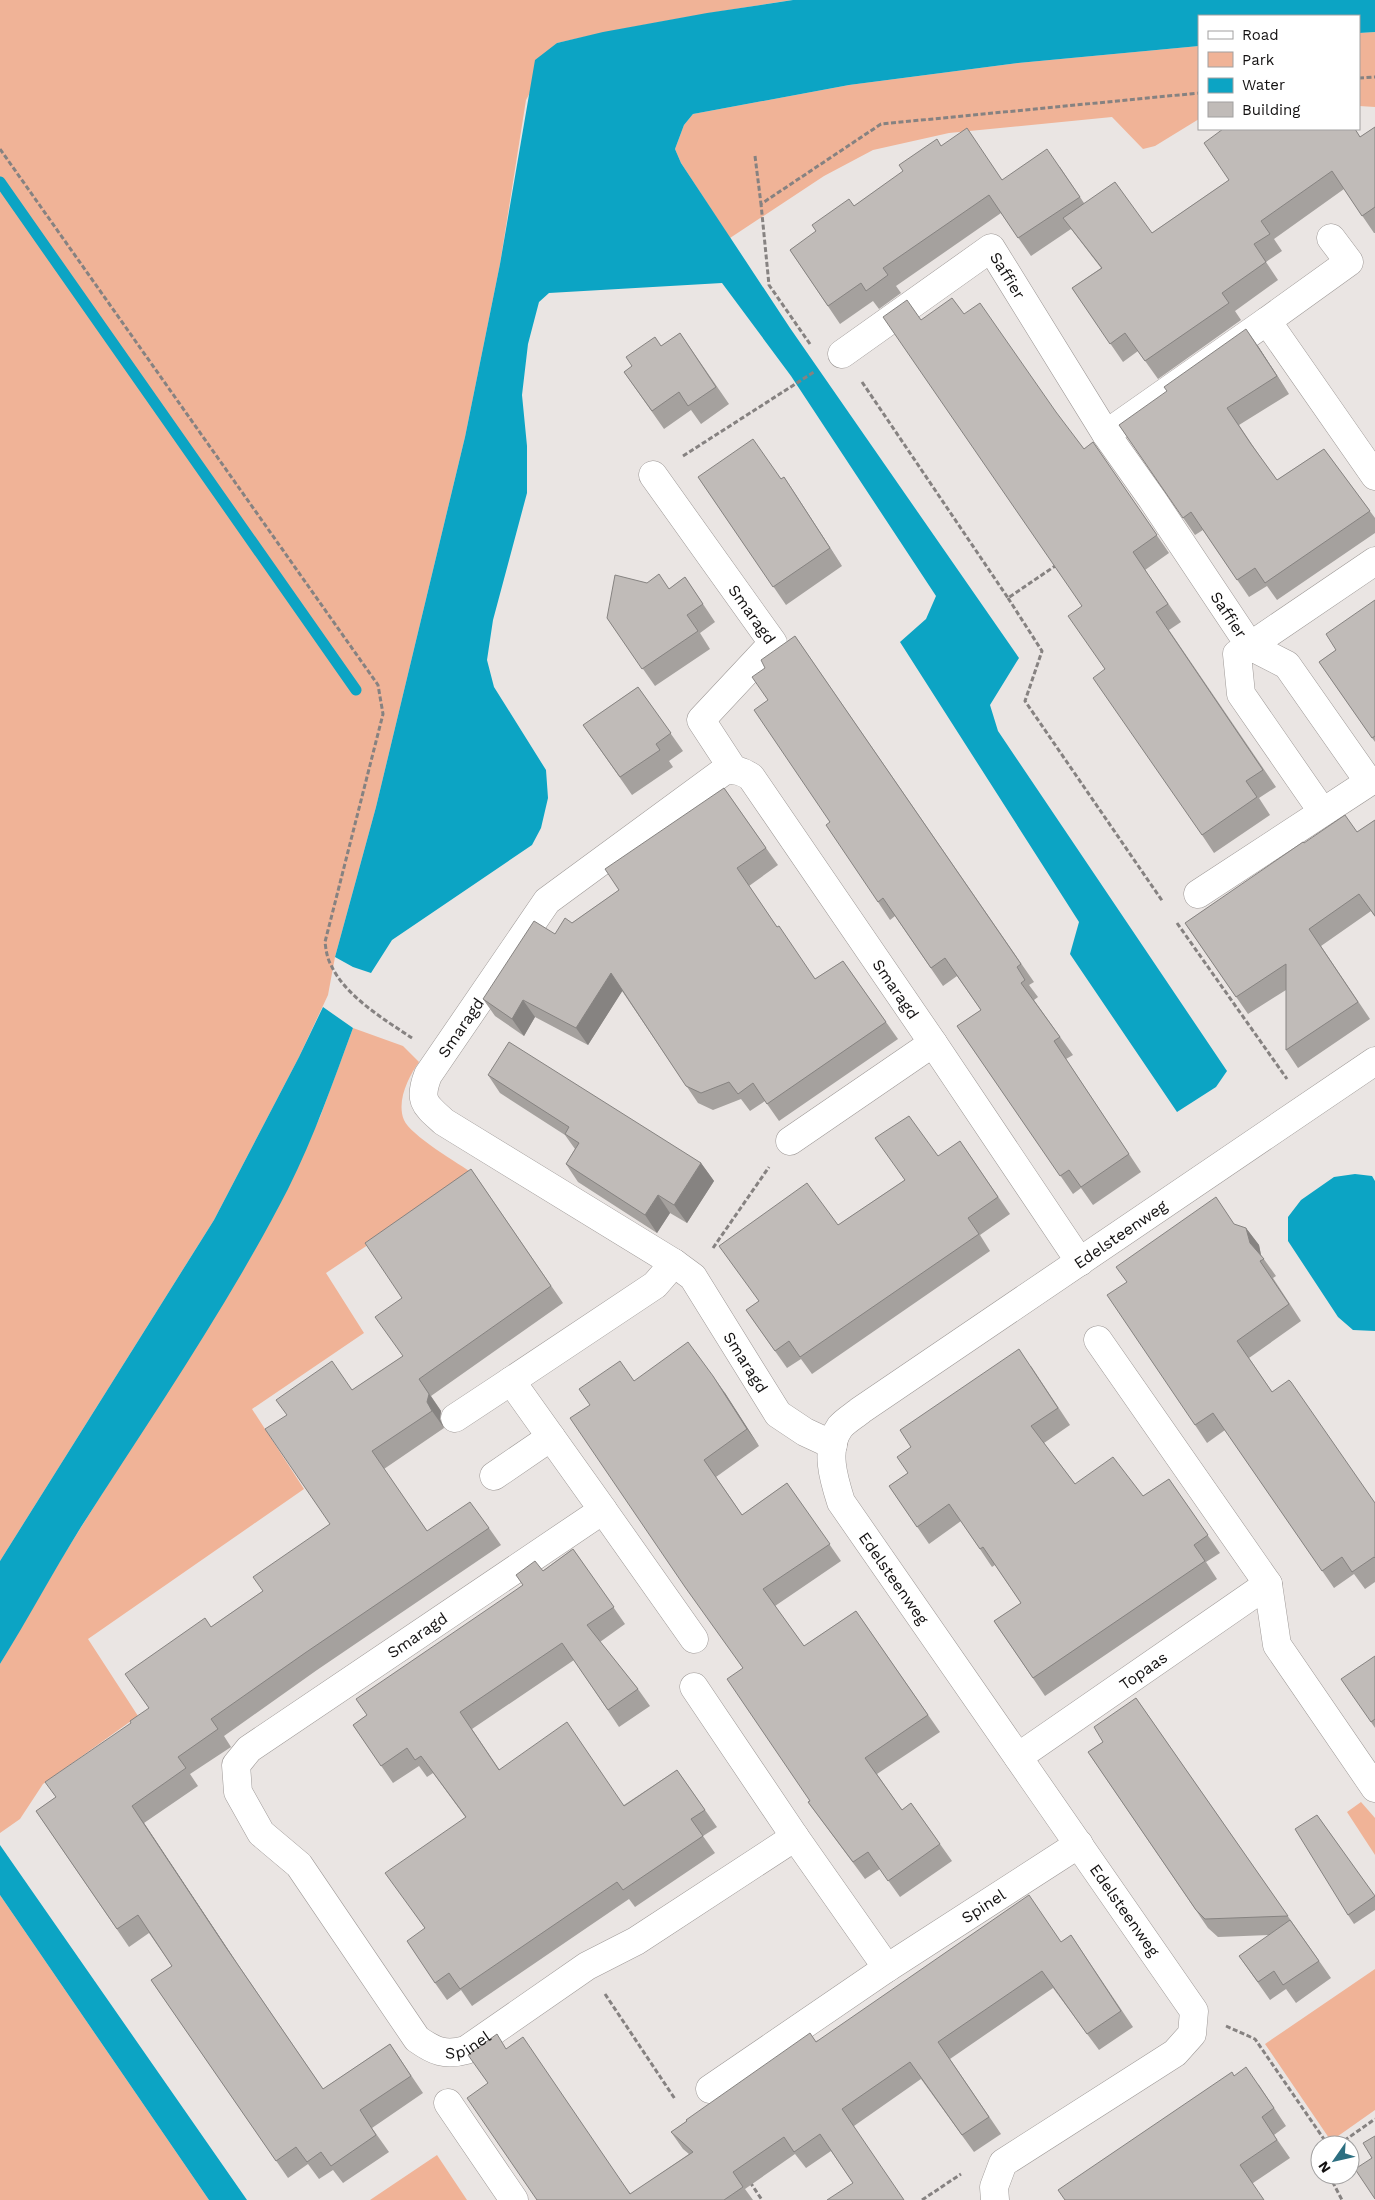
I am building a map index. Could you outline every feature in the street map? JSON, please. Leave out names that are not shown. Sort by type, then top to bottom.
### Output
[{"type":"street","points":[[1106,434],[1349,262],[1331,238]]},
{"type":"street","name":"Saffier","points":[[842,354],[991,248],[1106,434],[1250,646],[1287,665],[1369,782],[1198,894]]},
{"type":"street","points":[[1267,321],[1375,476]]},
{"type":"street","name":"Smaragd","points":[[654,475],[773,642],[702,720],[733,770]]},
{"type":"street","name":"Saffier","points":[[1322,811],[1241,694],[1237,654],[1375,561]]},
{"type":"street","name":"Smaragd","points":[[833,1445],[805,1432],[778,1414],[683,1270],[444,1122],[427,1106],[422,1090],[428,1075],[547,901],[724,771],[744,772],[751,777],[1080,1262]]},
{"type":"street","points":[[790,1141],[933,1043]]},
{"type":"street","name":"Edelsteenweg","points":[[1194,2011],[841,1502],[831,1470],[833,1445],[840,1428],[861,1410],[1375,1061]]},
{"type":"street","points":[[455,1418],[656,1285],[683,1270]]},
{"type":"street","points":[[1098,1340],[1268,1584],[1277,1645],[1375,1788]]},
{"type":"street","points":[[511,1380],[694,1639]]},
{"type":"street","points":[[494,1476],[551,1437]]},
{"type":"street","name":"Smaragd","points":[[236,1765],[248,1749],[602,1510]]},
{"type":"street","name":"Topaas","points":[[1018,1757],[1268,1584]]},
{"type":"street","points":[[694,1687],[794,1837],[887,1968]]},
{"type":"street","name":"Spinel","points":[[236,1765],[238,1792],[261,1833],[299,1865],[417,2039],[431,2048],[453,2054],[466,2050],[587,1966],[636,1941],[794,1837]]},
{"type":"street","name":"Spinel","points":[[710,2088],[887,1968],[1079,1844]]},
{"type":"street","points":[[995,2200],[994,2187],[1003,2163],[1175,2053],[1192,2034],[1194,2011]]},
{"type":"street","points":[[448,2103],[514,2200]]},
{"type":"path","points":[[1360,78],[1375,76]]},
{"type":"path","points":[[0,149],[378,685],[383,714],[325,942],[330,965],[345,986],[371,1009],[440,1058]]},
{"type":"path","points":[[755,156],[761,204]]},
{"type":"path","points":[[654,475],[842,354]]},
{"type":"path","points":[[1008,598],[1042,651],[1025,700],[1171,914],[1307,1107]]},
{"type":"path","points":[[1171,914],[1198,894]]},
{"type":"path","points":[[683,1270],[790,1141]]},
{"type":"path","points":[[1194,2011],[1255,2039],[1321,2135]]},
{"type":"path","points":[[1352,2135],[1375,2119]]},
{"type":"path","points":[[1334,2185],[1342,2200]]},
{"type":"green space","points":[[0,0],[793,0],[675,19],[557,43],[526,100],[500,264],[465,437],[376,807],[335,957],[328,995],[299,1057],[214,1220],[0,1561]]},
{"type":"green space","points":[[1375,32],[1375,107],[1360,106],[1360,33]]},
{"type":"green space","points":[[1198,46],[1198,120],[1155,146],[1143,149],[1112,117],[949,133],[873,150],[824,176],[730,238],[681,163],[675,149],[684,125],[693,114],[849,85],[1018,63]]},
{"type":"green space","points":[[353,1028],[403,1046],[419,1062],[411,1074],[405,1089],[402,1105],[404,1120],[425,1141],[474,1174],[326,1273],[364,1333],[252,1409],[304,1489],[88,1639],[138,1716],[43,1784],[20,1819],[0,1833],[0,1664],[63,1556],[253,1253],[320,1117]]},
{"type":"green space","points":[[1361,1802],[1375,1818],[1375,1855],[1347,1812]]},
{"type":"green space","points":[[0,1895],[209,2200],[0,2200]]},
{"type":"green space","points":[[1375,1969],[1375,2110],[1340,2135],[1327,2135],[1265,2044]]},
{"type":"green space","points":[[437,2155],[467,2200],[370,2200]]},
{"type":"water","points":[[793,0],[1375,0],[1375,32],[1360,33],[1360,15],[1198,15],[1198,46],[1018,63],[849,85],[693,114],[684,125],[675,149],[681,163],[790,328],[1019,658],[990,705],[998,731],[1227,1071],[1216,1087],[1177,1112],[1070,954],[1079,922],[900,642],[926,619],[936,596],[791,376],[722,283],[549,293],[539,302],[528,344],[522,395],[527,446],[527,493],[493,620],[487,660],[494,687],[546,770],[548,798],[541,828],[532,845],[392,940],[371,973],[353,967],[335,957],[376,807],[465,437],[500,264],[535,60],[557,43],[603,32]]},
{"type":"water","points":[[323,1007],[353,1028],[315,1129],[288,1189],[265,1233],[215,1318],[81,1527],[0,1664],[0,1561],[214,1220]]},
{"type":"water","points":[[1355,1174],[1372,1176],[1375,1181],[1375,1331],[1353,1330],[1338,1317],[1288,1241],[1288,1217],[1301,1200],[1334,1177]]},
{"type":"water","points":[[0,1845],[247,2200],[209,2200],[0,1895]]},
{"type":"building","points":[[1375,127],[1375,207],[1362,216],[1332,171],[1261,221],[1270,234],[1254,244],[1266,262],[1222,293],[1229,303],[1145,361],[1125,333],[1110,344],[1072,288],[1102,268],[1063,218],[1115,182],[1152,233],[1229,180],[1204,143],[1222,130],[1356,130],[1360,137]]},
{"type":"building","points":[[967,128],[1002,180],[1047,149],[1080,197],[1018,238],[989,195],[883,268],[888,275],[866,291],[861,283],[828,306],[790,250],[816,231],[812,225],[849,199],[854,206],[903,171],[899,165],[937,139],[941,146]]},
{"type":"building","points":[[952,298],[964,314],[980,303],[1084,449],[1093,442],[1157,535],[1133,552],[1168,604],[1156,612],[1263,770],[1246,781],[1257,797],[1202,835],[1093,678],[1105,669],[1068,616],[1082,606],[883,317],[907,300],[921,320]]},
{"type":"building","points":[[1246,329],[1277,376],[1227,408],[1251,444],[1277,480],[1324,449],[1370,511],[1265,583],[1255,568],[1237,580],[1191,512],[1183,518],[1119,425],[1167,391],[1164,387]]},
{"type":"building","points":[[680,333],[716,387],[688,406],[679,392],[652,411],[624,372],[632,366],[626,357],[655,337],[661,346]]},
{"type":"building","points":[[753,439],[781,479],[784,477],[830,548],[773,587],[698,477]]},
{"type":"building","points":[[659,574],[669,589],[685,577],[703,604],[687,615],[698,631],[642,669],[607,618],[615,575],[647,583]]},
{"type":"building","points":[[1375,600],[1375,736],[1372,738],[1319,662],[1336,650],[1326,634]]},
{"type":"building","points":[[795,636],[1021,964],[1017,967],[1025,980],[1021,983],[1060,1037],[1054,1041],[1129,1154],[1081,1187],[1069,1170],[1060,1176],[957,1026],[981,1010],[945,958],[931,968],[883,898],[878,902],[826,825],[830,822],[754,710],[768,700],[752,677],[765,668],[761,660]]},
{"type":"building","points":[[638,687],[671,733],[656,744],[660,750],[620,777],[583,725]]},
{"type":"building","points":[[724,788],[766,848],[737,868],[777,927],[779,926],[815,979],[843,961],[886,1022],[767,1104],[753,1083],[738,1094],[729,1082],[701,1093],[686,1086],[611,973],[576,1028],[523,1000],[512,1019],[483,999],[534,921],[555,934],[565,918],[572,923],[619,890],[605,869]]},
{"type":"building","points":[[1345,815],[1357,832],[1375,820],[1375,916],[1359,894],[1309,929],[1358,1002],[1286,1050],[1286,964],[1236,997],[1185,923]]},
{"type":"building","points":[[509,1042],[701,1163],[674,1205],[658,1195],[645,1215],[566,1164],[579,1143],[565,1134],[569,1127],[488,1075]]},
{"type":"building","points":[[909,1116],[938,1156],[960,1141],[998,1197],[968,1218],[979,1234],[800,1357],[789,1341],[775,1351],[746,1310],[759,1301],[719,1246],[807,1183],[838,1225],[905,1180],[875,1138]]},
{"type":"building","points":[[471,1169],[551,1286],[419,1379],[429,1394],[427,1402],[432,1411],[372,1451],[427,1531],[470,1502],[489,1528],[211,1719],[218,1729],[178,1757],[186,1768],[132,1806],[323,2089],[390,2044],[411,2076],[360,2110],[376,2135],[331,2166],[321,2152],[307,2162],[296,2147],[276,2161],[151,1980],[172,1966],[138,1915],[117,1929],[36,1811],[56,1797],[45,1782],[131,1723],[130,1721],[149,1708],[125,1674],[205,1618],[211,1627],[263,1591],[253,1577],[330,1524],[265,1429],[287,1415],[276,1400],[332,1361],[352,1390],[403,1356],[375,1317],[402,1298],[365,1243]]},
{"type":"building","points":[[1216,1197],[1234,1224],[1246,1228],[1250,1243],[1264,1259],[1260,1261],[1289,1304],[1237,1341],[1272,1392],[1289,1380],[1291,1382],[1375,1503],[1375,1558],[1352,1572],[1342,1557],[1322,1571],[1213,1413],[1195,1425],[1107,1295],[1127,1282],[1116,1267]]},
{"type":"building","points":[[688,1342],[713,1376],[747,1429],[704,1460],[742,1515],[787,1483],[830,1544],[763,1589],[804,1646],[856,1611],[928,1715],[865,1758],[902,1810],[911,1803],[940,1844],[888,1881],[868,1852],[853,1862],[808,1802],[810,1801],[727,1679],[743,1668],[685,1587],[570,1418],[590,1405],[579,1389],[620,1361],[634,1381]]},
{"type":"building","points":[[1019,1349],[1058,1408],[1031,1426],[1075,1484],[1113,1457],[1143,1496],[1169,1479],[1208,1535],[1194,1545],[1205,1561],[1033,1678],[994,1621],[1021,1603],[983,1547],[980,1549],[949,1504],[917,1527],[889,1486],[908,1473],[897,1457],[911,1447],[900,1430]]},
{"type":"building","points":[[573,1549],[614,1607],[587,1625],[638,1689],[608,1710],[562,1643],[460,1712],[499,1770],[567,1722],[624,1806],[677,1770],[705,1810],[691,1819],[703,1836],[623,1890],[617,1882],[460,1989],[449,1973],[435,1983],[407,1941],[425,1928],[385,1873],[466,1817],[421,1756],[415,1760],[407,1748],[381,1766],[353,1725],[367,1715],[356,1699],[523,1585],[516,1575],[535,1561],[543,1571]]},
{"type":"building","points":[[1375,1656],[1375,1719],[1371,1722],[1341,1679]]},
{"type":"building","points":[[1136,1698],[1288,1916],[1205,1919],[1196,1910],[1088,1752],[1103,1742],[1094,1727]]},
{"type":"building","points":[[1317,1815],[1375,1896],[1348,1915],[1295,1829]]},
{"type":"building","points":[[1029,1895],[1061,1942],[1071,1935],[1121,2011],[1087,2034],[1042,1971],[938,2042],[989,2117],[962,2135],[910,2062],[842,2109],[904,2200],[827,2200],[853,2183],[820,2134],[794,2152],[784,2137],[733,2172],[743,2187],[724,2200],[537,2200],[467,2098],[488,2083],[468,2055],[497,2034],[506,2049],[523,2037],[630,2194],[693,2152],[671,2132],[686,2120],[810,2033],[816,2042]]},
{"type":"building","points":[[1290,1920],[1319,1961],[1283,1985],[1274,1971],[1258,1982],[1239,1956]]},
{"type":"building","points":[[1246,2067],[1274,2108],[1262,2117],[1277,2140],[1240,2165],[1264,2200],[1065,2200],[1058,2190],[1232,2072],[1234,2076]]},
{"type":"building","points":[[1375,2136],[1375,2199],[1360,2176],[1360,2166],[1372,2158],[1363,2143]]},
{"type":"waterway","points":[[0,182],[356,690]]}]
